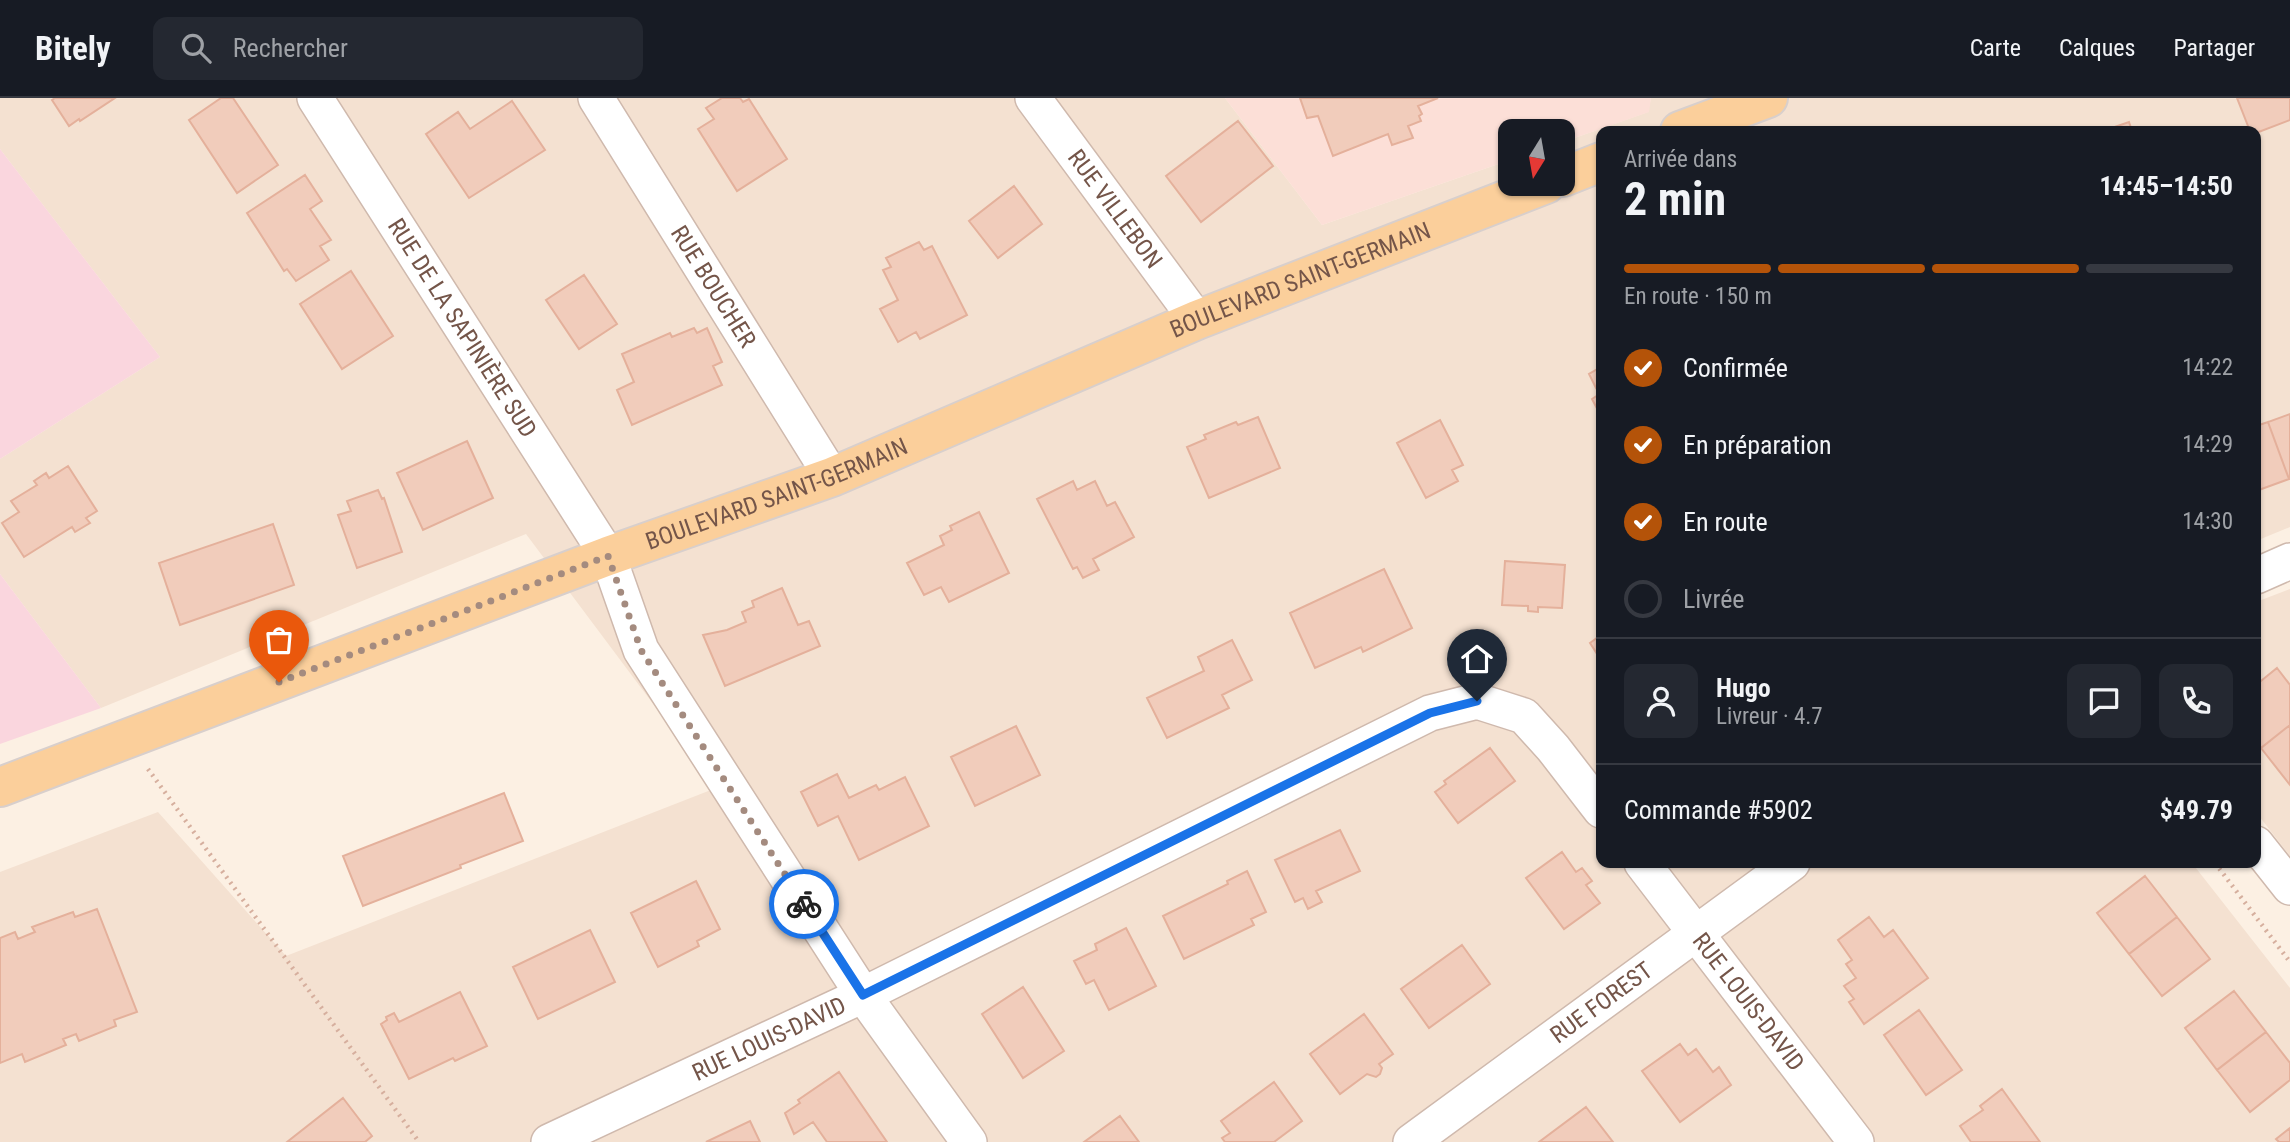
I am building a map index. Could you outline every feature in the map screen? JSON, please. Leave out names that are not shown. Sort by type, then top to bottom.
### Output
[{"type":"main road","points":[[1694,126],[1768,98]]},
{"type":"main road","points":[[1575,172],[1596,164]]},
{"type":"main road","name":"BOULEVARD SAINT-GERMAIN","points":[[0,787],[608,556],[832,477],[1197,320],[1515,196]]},
{"type":"street","name":"RUE DE LA SAPINIÈRE SUD","points":[[315,98],[608,556],[641,650],[863,995],[969,1142]]},
{"type":"street","name":"RUE BOUCHER","points":[[596,98],[832,477]]},
{"type":"street","name":"RUE VILLEBON","points":[[1033,98],[1197,320]]},
{"type":"street","points":[[2261,574],[2290,561]]},
{"type":"street","name":"RUE LOUIS-DAVID","points":[[548,1142],[863,995],[1430,713],[1477,701],[1524,716],[1596,804]]},
{"type":"street","points":[[2261,850],[2290,887]]},
{"type":"street","name":"RUE LOUIS-DAVID","points":[[1646,868],[1856,1142]]},
{"type":"street","name":"RUE FOREST","points":[[1411,1142],[1785,868]]},
{"type":"path","points":[[126,740],[419,1142]]},
{"type":"path","points":[[2219,868],[2290,962]]},
{"type":"shaded area","points":[[0,98],[1225,98],[1322,225],[1498,164],[1498,196],[1575,196],[1575,138],[1596,130],[1596,868],[2196,868],[2290,988],[2290,1142],[0,1142],[0,872],[158,812],[286,956],[716,788],[526,534],[101,708],[0,574],[0,459],[160,357],[0,149]]},
{"type":"shaded area","points":[[1225,98],[1651,98],[1649,112],[1609,126],[1596,126],[1596,130],[1575,138],[1575,119],[1498,119],[1498,164],[1322,225]]},
{"type":"shaded area","points":[[1651,98],[2290,98],[2290,527],[2261,539],[2261,126],[1608,126],[1648,112]]},
{"type":"shaded area","points":[[0,149],[160,357],[0,459]]},
{"type":"shaded area","points":[[0,574],[101,708],[0,744]]},
{"type":"shaded area","points":[[2290,589],[2290,856],[2261,818],[2261,600]]},
{"type":"building","points":[[115,98],[69,126],[52,100]]},
{"type":"building","points":[[221,98],[233,98],[278,165],[237,193],[189,120]]},
{"type":"building","points":[[722,98],[740,98],[743,102],[749,99],[787,159],[737,191],[698,129],[714,119],[706,108]]},
{"type":"building","points":[[1300,98],[1438,98],[1418,106],[1422,114],[1419,116],[1421,121],[1408,126],[1413,138],[1392,145],[1388,134],[1333,156],[1318,116],[1307,118]]},
{"type":"building","points":[[2237,98],[2290,98],[2290,120],[2261,131],[2261,126],[2248,126]]},
{"type":"building","points":[[512,101],[545,150],[469,198],[426,134],[458,112],[470,129]]},
{"type":"building","points":[[1238,121],[1273,166],[1201,222],[1166,176]]},
{"type":"building","points":[[305,175],[322,201],[310,209],[331,240],[320,246],[329,260],[296,281],[287,269],[284,271],[247,213]]},
{"type":"building","points":[[1014,186],[1042,224],[998,258],[969,221]]},
{"type":"building","points":[[919,242],[924,250],[932,246],[967,315],[920,339],[916,332],[898,342],[880,309],[898,300],[883,270],[891,267],[886,258]]},
{"type":"building","points":[[351,271],[393,336],[342,369],[300,304]]},
{"type":"building","points":[[584,275],[617,324],[579,349],[546,300]]},
{"type":"building","points":[[694,328],[697,333],[707,328],[722,362],[713,366],[722,385],[632,425],[617,390],[634,382],[622,354],[670,333],[672,337]]},
{"type":"building","points":[[1596,370],[1596,388],[1589,374]]},
{"type":"building","points":[[2290,414],[2290,479],[2289,479],[2268,422]]},
{"type":"building","points":[[1258,417],[1280,468],[1209,498],[1187,447],[1206,439],[1204,435],[1236,422],[1238,425]]},
{"type":"building","points":[[1440,420],[1463,465],[1452,470],[1458,481],[1426,498],[1397,443]]},
{"type":"building","points":[[2268,422],[2289,479],[2261,489],[2261,424]]},
{"type":"building","points":[[467,441],[493,498],[423,530],[397,473]]},
{"type":"building","points":[[68,466],[97,511],[86,518],[90,523],[75,532],[72,527],[24,557],[2,523],[19,512],[11,501],[37,485],[34,481],[46,473],[49,478]]},
{"type":"building","points":[[1073,481],[1077,490],[1095,481],[1107,506],[1115,502],[1134,537],[1093,559],[1099,570],[1083,578],[1077,567],[1073,569],[1037,499]]},
{"type":"building","points":[[378,490],[382,499],[384,498],[402,552],[357,568],[338,515],[351,511],[347,501]]},
{"type":"building","points":[[979,512],[1009,573],[949,602],[941,587],[924,595],[907,563],[944,545],[940,536],[952,530],[950,526]]},
{"type":"building","points":[[273,524],[294,585],[180,625],[159,563]]},
{"type":"building","points":[[1505,561],[1565,565],[1562,608],[1538,607],[1538,612],[1528,611],[1528,606],[1502,605]]},
{"type":"building","points":[[1384,569],[1412,628],[1363,652],[1361,647],[1315,668],[1290,613]]},
{"type":"building","points":[[782,588],[798,625],[809,621],[820,646],[725,686],[703,635],[727,630],[746,622],[742,612],[754,607],[752,601]]},
{"type":"building","points":[[1596,639],[1596,652],[1590,643]]},
{"type":"building","points":[[1232,640],[1252,680],[1222,695],[1229,708],[1167,738],[1147,698],[1204,671],[1198,657]]},
{"type":"building","points":[[2277,668],[2290,685],[2290,725],[2261,748],[2261,681]]},
{"type":"building","points":[[2290,725],[2290,785],[2261,748]]},
{"type":"building","points":[[1016,726],[1040,775],[975,806],[951,757]]},
{"type":"building","points":[[1490,748],[1515,781],[1458,823],[1435,792],[1446,784],[1444,781]]},
{"type":"building","points":[[837,774],[849,798],[876,785],[879,790],[905,777],[929,826],[859,860],[838,816],[818,826],[801,792]]},
{"type":"building","points":[[504,793],[523,841],[363,906],[343,856]]},
{"type":"building","points":[[1340,830],[1360,871],[1316,891],[1322,902],[1308,909],[1303,898],[1295,902],[1275,860]]},
{"type":"building","points":[[1562,852],[1576,872],[1582,868],[1592,881],[1586,885],[1600,903],[1564,929],[1526,878]]},
{"type":"building","points":[[1247,871],[1266,912],[1251,919],[1254,925],[1184,959],[1163,916],[1228,884],[1227,881]]},
{"type":"building","points":[[2145,876],[2177,917],[2129,954],[2097,913]]},
{"type":"building","points":[[696,881],[720,929],[697,941],[699,946],[658,967],[631,913]]},
{"type":"building","points":[[97,909],[137,1012],[114,1020],[116,1026],[79,1041],[76,1034],[63,1039],[66,1045],[25,1062],[22,1054],[0,1063],[0,938],[15,932],[18,939],[35,932],[32,927],[73,912],[75,917]]},
{"type":"building","points":[[1869,917],[1884,937],[1893,930],[1928,978],[1864,1024],[1849,1002],[1854,999],[1844,986],[1856,978],[1846,964],[1852,960],[1838,940]]},
{"type":"building","points":[[2177,917],[2210,959],[2162,996],[2129,954]]},
{"type":"building","points":[[1126,928],[1156,986],[1109,1010],[1094,980],[1086,984],[1074,961],[1097,950],[1095,944]]},
{"type":"building","points":[[590,930],[615,982],[538,1019],[513,967]]},
{"type":"building","points":[[1462,945],[1490,984],[1429,1028],[1401,989]]},
{"type":"building","points":[[1023,987],[1064,1051],[1023,1078],[982,1014]]},
{"type":"building","points":[[2234,991],[2266,1032],[2217,1070],[2185,1028]]},
{"type":"building","points":[[460,992],[487,1046],[455,1061],[453,1058],[409,1079],[381,1024],[387,1020],[386,1017],[394,1013],[399,1022]]},
{"type":"building","points":[[1919,1010],[1962,1070],[1926,1095],[1884,1035]]},
{"type":"building","points":[[1364,1014],[1393,1054],[1379,1064],[1382,1068],[1380,1074],[1376,1077],[1367,1074],[1340,1094],[1310,1054]]},
{"type":"building","points":[[2266,1032],[2290,1063],[2290,1080],[2250,1112],[2217,1070]]},
{"type":"building","points":[[1680,1044],[1688,1055],[1696,1049],[1713,1072],[1719,1067],[1731,1085],[1680,1122],[1642,1071]]},
{"type":"building","points":[[839,1072],[887,1142],[827,1142],[813,1122],[794,1134],[785,1113],[800,1103],[798,1100]]},
{"type":"building","points":[[1274,1082],[1302,1121],[1274,1142],[1225,1142],[1222,1138],[1230,1133],[1221,1121]]},
{"type":"building","points":[[2002,1089],[2040,1142],[1971,1142],[1960,1126],[1983,1110],[1980,1106]]},
{"type":"building","points":[[343,1098],[372,1136],[365,1142],[287,1142]]},
{"type":"building","points":[[1586,1107],[1613,1142],[1539,1142]]},
{"type":"building","points":[[1120,1116],[1139,1142],[1084,1142]]},
{"type":"building","points":[[750,1121],[760,1142],[706,1142]]},
{"type":"building","points":[[2290,1128],[2290,1142],[2279,1142],[2276,1139]]},
{"type":"way so far","points":[[279,682],[608,556],[641,650],[804,904]]},
{"type":"route","points":[[804,904],[863,995],[1430,713],[1477,701]]}]
